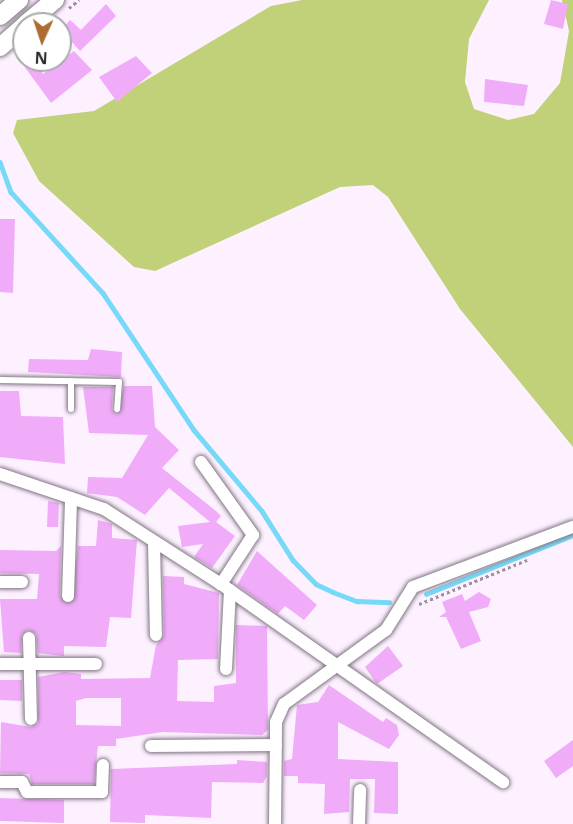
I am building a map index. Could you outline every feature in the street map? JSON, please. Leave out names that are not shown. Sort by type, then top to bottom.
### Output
[{"type":"main road","points":[[0,16],[19,0]]},
{"type":"main road","points":[[41,12],[55,0]]},
{"type":"main road","points":[[0,47],[12,36]]},
{"type":"street","points":[[201,462],[254,535],[226,587],[226,669]]},
{"type":"street","points":[[0,474],[104,509],[226,587],[336,668],[503,782]]},
{"type":"street","points":[[68,596],[71,498]]},
{"type":"street","points":[[275,824],[276,722],[284,704],[336,668],[401,612],[413,587],[573,527]]},
{"type":"street","points":[[154,543],[156,635]]},
{"type":"street","points":[[0,582],[22,582]]},
{"type":"street","points":[[29,638],[31,719]]},
{"type":"street","points":[[0,664],[96,664]]},
{"type":"street","points":[[151,746],[276,745]]},
{"type":"street","points":[[0,782],[22,782],[27,792],[102,792],[103,765]]},
{"type":"street","points":[[359,824],[360,790]]},
{"type":"lane","points":[[0,380],[119,382],[117,409]]},
{"type":"lane","points":[[71,381],[71,409]]},
{"type":"path","points":[[401,612],[533,557]]},
{"type":"green space","points":[[302,0],[489,0],[469,39],[465,82],[474,109],[508,120],[534,114],[560,83],[569,31],[562,0],[573,0],[573,447],[460,309],[388,197],[373,185],[340,187],[155,271],[134,267],[39,181],[13,133],[17,120],[94,111],[271,6]]},
{"type":"building","points":[[551,0],[568,4],[563,29],[544,24]]},
{"type":"building","points":[[106,4],[116,16],[80,51],[72,42],[72,22],[81,30]]},
{"type":"building","points":[[74,51],[92,70],[51,103],[28,72],[42,72],[43,74],[46,72],[72,72],[72,52]]},
{"type":"building","points":[[136,56],[152,73],[117,102],[99,77]]},
{"type":"building","points":[[485,79],[528,85],[524,106],[484,102]]},
{"type":"building","points":[[0,219],[15,219],[13,293],[0,292]]},
{"type":"building","points":[[91,349],[122,352],[121,377],[28,372],[29,359],[88,360]]},
{"type":"building","points":[[124,386],[152,386],[155,427],[179,450],[162,468],[216,511],[221,516],[216,522],[235,536],[212,568],[194,557],[203,544],[182,547],[178,526],[210,522],[169,488],[145,515],[117,497],[87,493],[88,477],[122,478],[148,435],[89,433],[83,387],[113,387],[112,409],[117,414]]},
{"type":"building","points":[[0,391],[19,391],[21,416],[63,417],[65,464],[0,457]]},
{"type":"building","points":[[48,501],[59,503],[58,527],[47,527]]},
{"type":"building","points":[[98,520],[112,524],[112,538],[137,540],[131,618],[110,617],[106,647],[64,646],[64,656],[38,653],[36,634],[28,630],[22,635],[21,653],[4,652],[0,599],[37,599],[39,574],[0,573],[0,550],[56,551],[61,546],[60,596],[71,603],[78,546],[96,546]]},
{"type":"building","points":[[257,551],[317,605],[304,620],[285,606],[278,614],[237,585]]},
{"type":"building","points":[[163,576],[184,577],[184,584],[219,593],[218,659],[178,660],[177,701],[214,702],[214,686],[236,683],[236,625],[267,626],[268,730],[262,735],[163,732],[116,739],[116,746],[98,746],[94,784],[32,784],[29,774],[0,773],[1,722],[31,727],[38,723],[38,677],[64,672],[81,674],[81,679],[150,678],[156,645],[164,635]],"holes":[[[86,698],[121,698],[121,726],[76,725],[76,701]]]},
{"type":"building","points":[[479,592],[491,599],[488,607],[469,612],[481,641],[461,649],[446,617],[439,617],[446,612],[442,602],[462,594],[465,601]]},
{"type":"building","points":[[388,646],[403,666],[377,684],[365,667]]},
{"type":"building","points":[[0,680],[22,680],[22,701],[0,700]]},
{"type":"building","points":[[329,685],[383,722],[386,718],[397,725],[399,735],[389,749],[338,722],[338,759],[398,762],[398,814],[374,813],[375,779],[350,779],[349,812],[324,814],[325,784],[298,783],[298,776],[284,776],[284,761],[292,759],[297,705],[318,702]]},
{"type":"building","points":[[573,740],[573,766],[556,778],[544,761]]},
{"type":"building","points":[[237,760],[267,762],[267,776],[263,783],[212,782],[211,818],[145,815],[145,823],[110,822],[111,769],[237,764]]},
{"type":"building","points":[[0,798],[64,800],[64,823],[0,821]]},
{"type":"waterway","points":[[0,162],[11,192],[103,293],[194,430],[262,511],[293,560],[316,584],[333,592],[357,601],[389,602]]},
{"type":"waterway","points":[[426,594],[573,535]]}]
